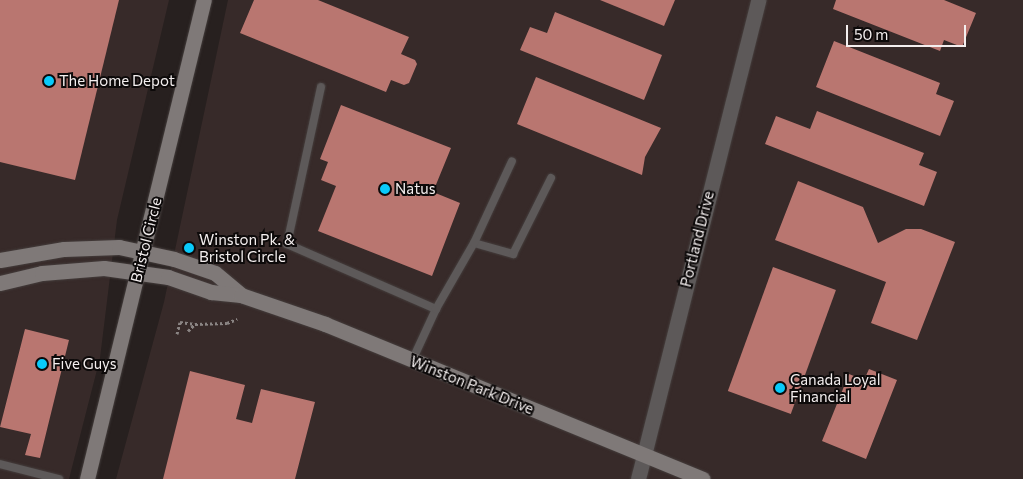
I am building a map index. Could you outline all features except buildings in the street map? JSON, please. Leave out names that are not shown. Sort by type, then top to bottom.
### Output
[{"type":"street","name":"Bristol Circle","points":[[87,479],[204,0]]},
{"type":"street","name":"Portland Drive","points":[[638,479],[758,0]]},
{"type":"street","name":"Winston Park Drive","points":[[0,260],[98,245],[142,250],[215,273],[241,296]]},
{"type":"street","name":"Winston Park Drive","points":[[0,283],[42,273],[94,269],[137,271],[174,279],[211,292],[241,296],[325,324],[702,479]]},
{"type":"lane","points":[[321,87],[287,244],[436,310]]},
{"type":"lane","points":[[412,361],[436,310],[474,242],[512,161]]},
{"type":"lane","points":[[474,242],[514,254],[551,178]]},
{"type":"lane","points":[[0,464],[59,479]]},
{"type":"path","points":[[177,334],[180,322],[195,324],[227,323],[237,319]]},
{"type":"path","points":[[188,331],[195,324]]},
{"type":"shaded area","points":[[0,0],[169,0],[117,220],[100,358],[69,479],[0,479]]},
{"type":"shaded area","points":[[228,0],[1023,0],[1023,479],[116,479],[164,302]]},
{"type":"place","name":"The Home Depot","points":[[49,81]]},
{"type":"place","name":"Natus","points":[[385,189]]},
{"type":"place","name":"Winston Pk. & Bristol Circle","points":[[189,248]]},
{"type":"place","name":"Five Guys","points":[[42,364]]},
{"type":"place","name":"Canada Loyal Financial","points":[[780,388]]}]
